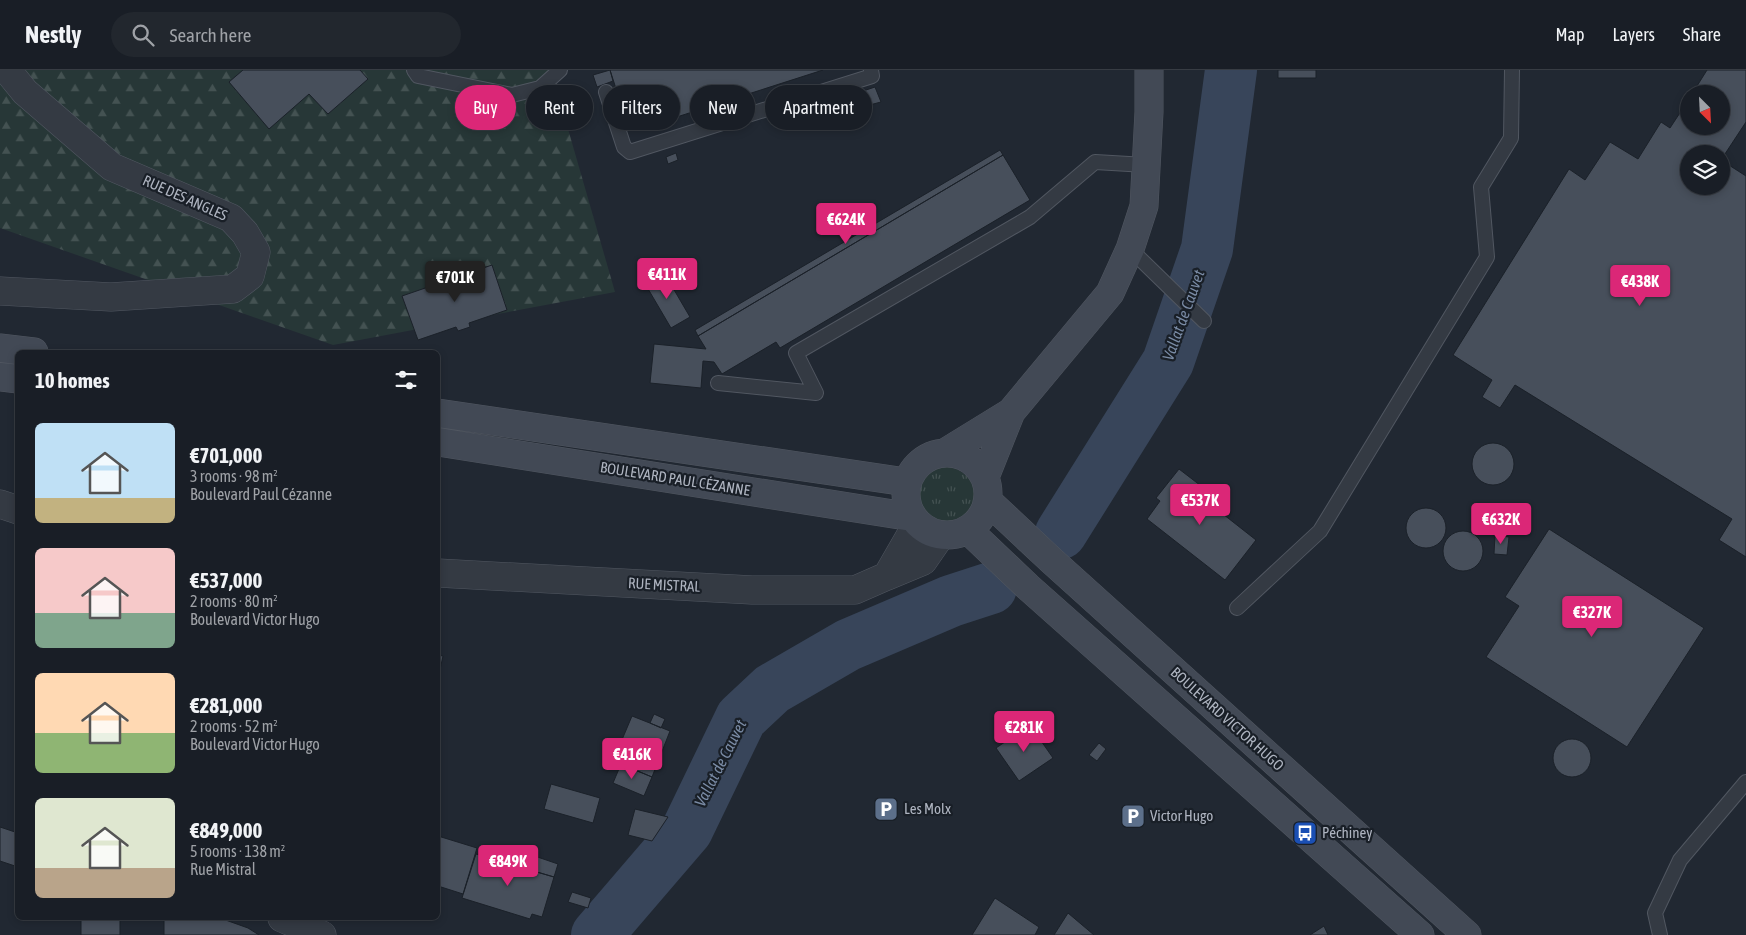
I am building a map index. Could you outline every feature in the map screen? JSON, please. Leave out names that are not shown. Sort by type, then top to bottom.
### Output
[{"type":"main road","points":[[946,452],[1011,412],[1110,293],[1130,249],[1144,206],[1149,112],[1149,70]]},
{"type":"main road","points":[[0,348],[17,350]]},
{"type":"main road","points":[[0,376],[15,378]]},
{"type":"main road","points":[[987,489],[976,464],[962,455],[946,452],[933,454],[921,461],[912,470],[906,482],[905,500],[923,525],[955,535],[968,530],[984,512],[987,489],[1011,412]]},
{"type":"main road","name":"BOULEVARD PAUL CÉZANNE","points":[[440,413],[906,482]]},
{"type":"main road","name":"BOULEVARD PAUL CÉZANNE","points":[[440,442],[923,525]]},
{"type":"main road","name":"BOULEVARD VICTOR HUGO","points":[[987,489],[1052,561],[1466,935]]},
{"type":"main road","points":[[968,530],[1028,587],[1420,935]]},
{"type":"street","name":"RUE DES ANGLES","points":[[0,291],[111,297],[233,289],[250,276],[256,252],[245,233],[232,218],[112,167],[25,92],[7,70]]},
{"type":"street","points":[[0,504],[15,509]]},
{"type":"street","name":"RUE MISTRAL","points":[[440,573],[752,590],[855,590],[887,576],[923,525]]},
{"type":"street","points":[[274,935],[277,920]]},
{"type":"street","points":[[287,920],[322,935]]},
{"type":"lane","points":[[414,70],[418,76],[512,95],[540,88],[560,70]]},
{"type":"lane","points":[[618,130],[624,147],[630,152],[872,76],[871,70]]},
{"type":"lane","points":[[1236,608],[1320,531],[1487,257],[1480,187],[1511,138],[1512,70]]},
{"type":"lane","points":[[718,383],[816,393],[796,353],[1030,217],[1095,162],[1146,165]]},
{"type":"lane","points":[[1130,249],[1199,316]]},
{"type":"lane","points":[[1660,935],[1655,913],[1680,860],[1746,782]]},
{"type":"green space","points":[[0,70],[551,70],[555,85],[526,85],[526,130],[568,130],[615,292],[333,345],[0,228]]},
{"type":"green space","points":[[939,467],[951,467],[967,475],[973,485],[975,497],[973,509],[967,519],[951,527],[939,527],[923,519],[915,503],[915,491],[923,475]]},
{"type":"building","points":[[243,70],[360,70],[368,79],[328,114],[309,94],[269,129],[229,82]]},
{"type":"building","points":[[610,70],[613,81],[597,87],[593,75]]},
{"type":"building","points":[[610,70],[823,70],[776,85],[765,85],[765,89],[755,92],[755,85],[690,85],[690,113],[680,116],[680,85],[615,85]]},
{"type":"building","points":[[1278,70],[1316,70],[1316,78],[1278,78]]},
{"type":"building","points":[[1707,70],[1746,70],[1746,122],[1730,146],[1680,145],[1680,195],[1730,195],[1730,166],[1746,176],[1746,557],[1719,540],[1732,519],[1515,385],[1500,408],[1482,397],[1492,380],[1453,355],[1569,169],[1585,180],[1610,142],[1638,159],[1661,122],[1670,128],[1680,113],[1680,135],[1730,135],[1730,85],[1698,85]]},
{"type":"building","points":[[875,87],[881,102],[872,104],[872,88]]},
{"type":"building","points":[[1000,150],[1003,155],[698,336],[695,330]]},
{"type":"building","points":[[676,153],[678,160],[668,164],[666,157]]},
{"type":"building","points":[[1003,155],[1030,200],[780,348],[776,342],[722,374],[714,362],[703,361],[701,388],[650,383],[654,344],[706,349],[698,336]]},
{"type":"building","points":[[492,265],[507,310],[469,323],[470,327],[458,331],[456,327],[418,340],[402,296]]},
{"type":"building","points":[[663,271],[690,317],[671,328],[644,282]]},
{"type":"building","points":[[1489,443],[1497,443],[1508,449],[1514,464],[1508,479],[1497,485],[1489,485],[1478,479],[1472,468],[1472,460],[1478,449]]},
{"type":"building","points":[[1179,469],[1205,489],[1200,496],[1256,540],[1225,580],[1147,519],[1160,501],[1156,498]]},
{"type":"building","points":[[1430,508],[1437,511],[1443,517],[1446,528],[1445,536],[1437,545],[1430,548],[1422,548],[1415,545],[1407,536],[1406,524],[1409,517],[1418,509]]},
{"type":"building","points":[[1549,529],[1704,628],[1627,747],[1486,657],[1519,606],[1505,597]]},
{"type":"building","points":[[1467,531],[1474,534],[1480,540],[1483,551],[1482,559],[1474,568],[1467,571],[1459,571],[1452,568],[1444,559],[1443,547],[1446,540],[1455,532]]},
{"type":"building","points":[[1495,535],[1509,537],[1507,555],[1494,554]]},
{"type":"building","points":[[440,655],[443,656],[440,670]]},
{"type":"building","points":[[654,714],[665,719],[661,728],[650,723]]},
{"type":"building","points":[[632,716],[670,731],[652,777],[613,761]]},
{"type":"building","points":[[1030,725],[1053,758],[1019,781],[996,748]]},
{"type":"building","points":[[1572,739],[1585,745],[1591,758],[1585,771],[1572,777],[1559,771],[1553,758],[1559,745]]},
{"type":"building","points":[[1099,743],[1106,749],[1097,761],[1089,755]]},
{"type":"building","points":[[621,764],[652,777],[644,796],[613,783]]},
{"type":"building","points":[[551,784],[600,798],[593,823],[544,809]]},
{"type":"building","points":[[635,809],[668,817],[652,841],[628,835]]},
{"type":"building","points":[[0,827],[15,832],[15,866],[0,861]]},
{"type":"building","points":[[440,837],[477,848],[463,894],[440,887]]},
{"type":"building","points":[[520,851],[558,864],[554,877],[516,866]]},
{"type":"building","points":[[476,854],[554,877],[542,917],[532,914],[530,919],[462,898]]},
{"type":"building","points":[[572,892],[591,898],[588,908],[568,902]]},
{"type":"building","points":[[995,898],[1039,927],[1035,935],[972,935]]},
{"type":"building","points":[[1068,913],[1094,935],[1054,935]]},
{"type":"building","points":[[81,920],[120,920],[120,935],[81,935]]},
{"type":"building","points":[[164,920],[226,920],[248,928],[259,935],[164,935]]},
{"type":"building","points":[[1324,926],[1328,935],[1310,935]]},
{"type":"waterway","name":"Vallat de Cauvet","points":[[1061,533],[1168,362],[1207,249],[1231,70]]},
{"type":"waterway","name":"Vallat de Cauvet","points":[[597,935],[687,830],[741,718],[772,689],[848,645],[951,601],[991,588]]},
{"type":"place","name":"Les Molx","points":[[886,809]]},
{"type":"place","name":"Victor Hugo","points":[[1133,816]]},
{"type":"place","name":"Péchiney","points":[[1305,833]]}]
